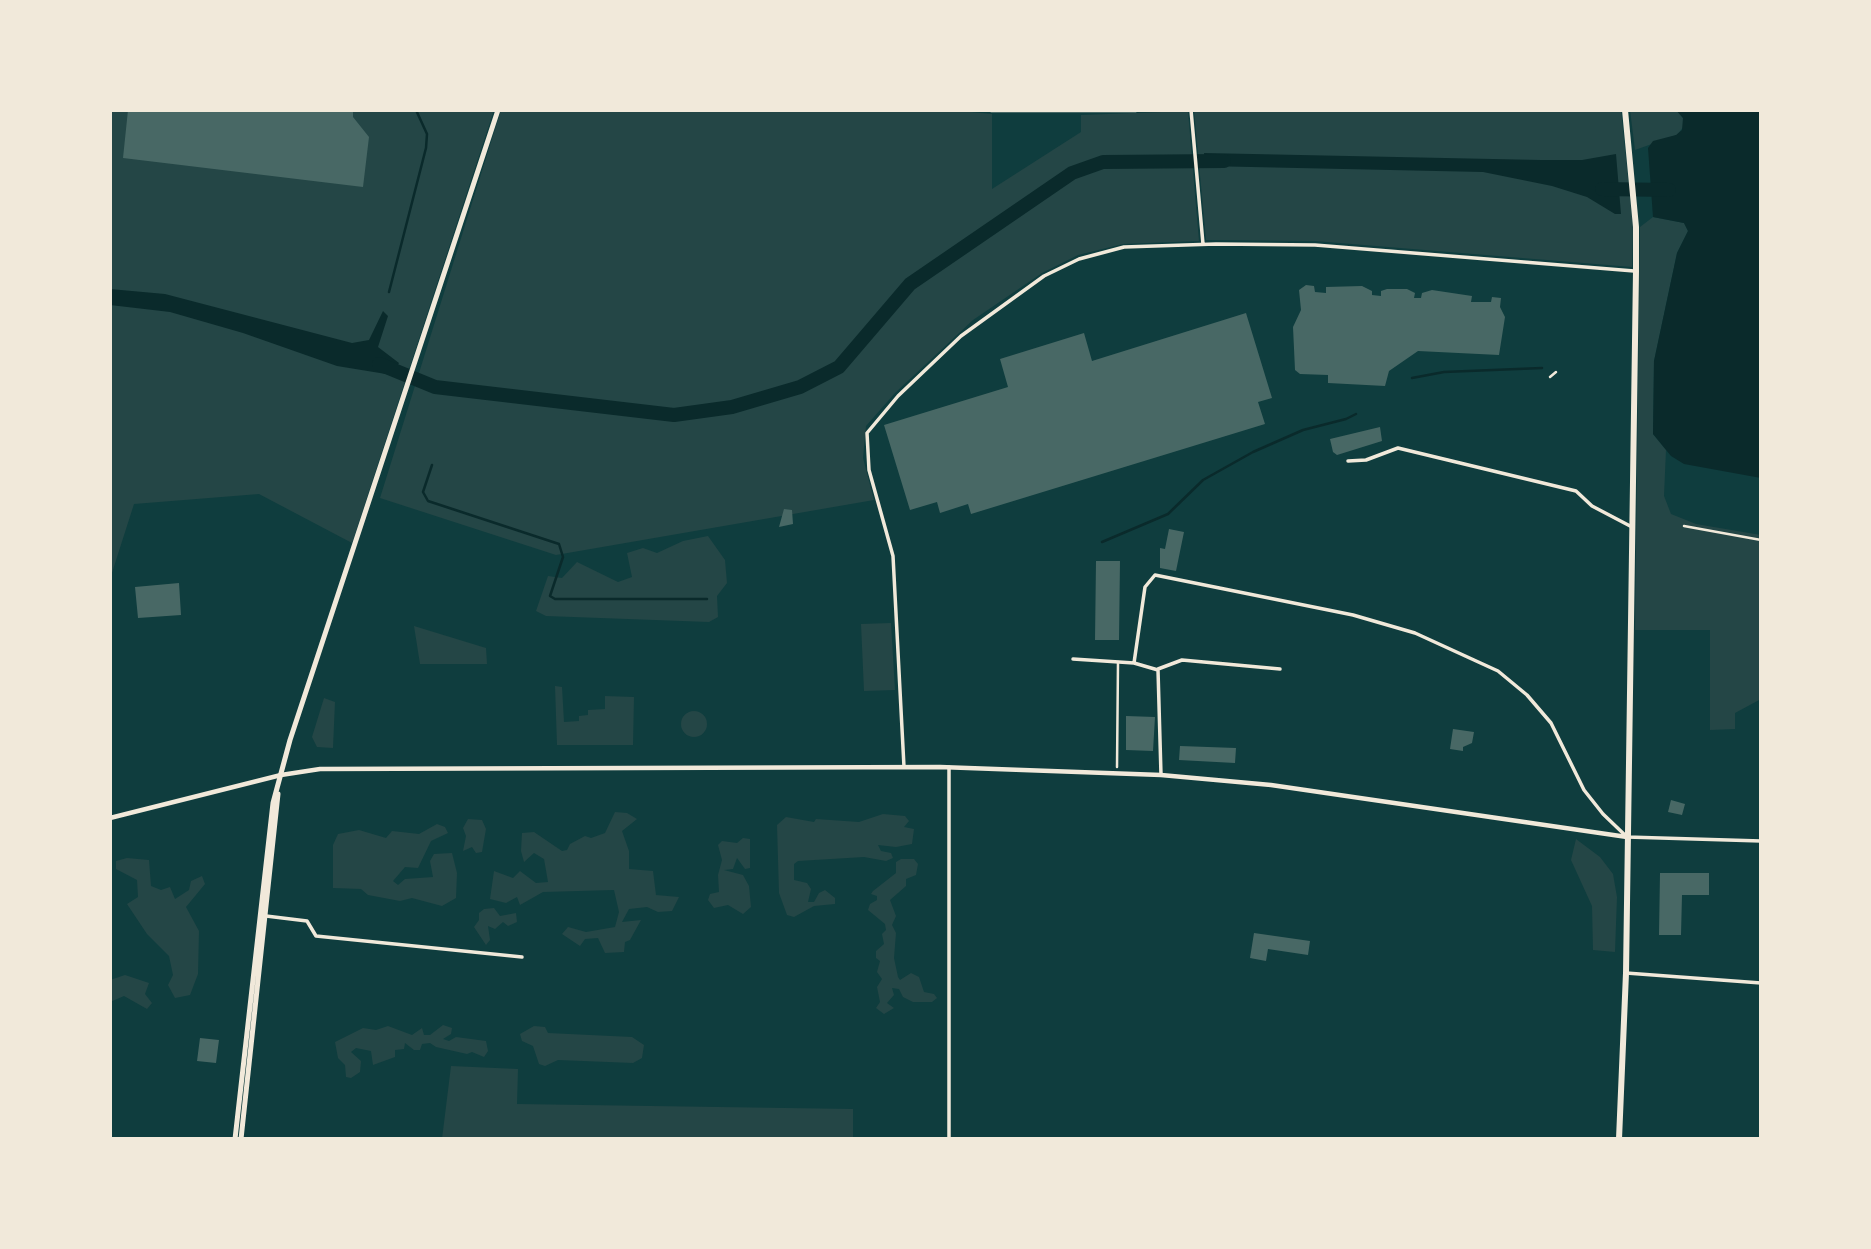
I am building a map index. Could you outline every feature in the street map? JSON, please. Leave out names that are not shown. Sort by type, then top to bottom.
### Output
[{"type":"main road","points":[[235,1139],[279,803],[277,789],[498,110]]},
{"type":"main road","points":[[1619,1139],[1626,973],[1636,271],[1636,227],[1625,110]]},
{"type":"main road","points":[[241,1139],[251,1023]]},
{"type":"street","points":[[991,110],[1136,110]]},
{"type":"street","points":[[1191,110],[1203,244]]},
{"type":"street","points":[[904,767],[892,556],[867,457],[869,428],[961,336],[1044,276],[1079,259],[1124,247],[1203,244],[1315,245],[1636,271]]},
{"type":"street","points":[[1550,377],[1556,372]]},
{"type":"street","points":[[1348,461],[1366,460],[1398,448],[1576,491],[1592,506],[1634,528]]},
{"type":"street","points":[[1684,526],[1761,540]]},
{"type":"street","points":[[1133,663],[1145,587],[1155,575],[1353,615],[1415,633],[1498,671],[1527,695],[1551,723],[1584,790],[1602,814],[1627,837]]},
{"type":"street","points":[[1073,659],[1133,663],[1158,670],[1182,660],[1280,669]]},
{"type":"street","points":[[1117,767],[1118,662]]},
{"type":"street","points":[[1158,670],[1161,775]]},
{"type":"street","points":[[110,818],[281,775],[320,769],[904,767],[1161,775],[1271,785],[1627,837],[1761,841]]},
{"type":"street","points":[[949,768],[949,1139]]},
{"type":"street","points":[[264,919],[307,922],[316,936],[522,957]]},
{"type":"street","points":[[1626,973],[1761,983]]},
{"type":"shaded area","points":[[110,110],[494,110],[352,543],[259,494],[134,504],[110,579]]},
{"type":"shaded area","points":[[501,110],[948,110],[992,114],[992,189],[1081,132],[1081,115],[1188,111],[1199,241],[1123,244],[1078,255],[1042,273],[973,320],[895,393],[866,426],[863,458],[874,500],[556,555],[380,498]]},
{"type":"shaded area","points":[[1194,110],[1621,110],[1633,227],[1632,267],[1315,241],[1206,240]]},
{"type":"shaded area","points":[[1630,110],[1676,110],[1683,118],[1684,126],[1677,135],[1635,150]]},
{"type":"shaded area","points":[[1676,110],[1761,110],[1761,478],[1684,464],[1671,456],[1653,434],[1654,361],[1677,253],[1688,231],[1684,223],[1653,217],[1648,148],[1653,141],[1676,135],[1682,130],[1683,118]]},
{"type":"shaded area","points":[[1204,153],[1541,160],[1582,160],[1616,154],[1621,214],[1615,214],[1587,197],[1552,186],[1483,172],[1205,166]]},
{"type":"shaded area","points":[[1653,217],[1684,223],[1688,231],[1677,253],[1654,361],[1653,434],[1666,450],[1664,496],[1671,514],[1696,524],[1761,535],[1761,699],[1735,713],[1735,729],[1710,730],[1710,630],[1635,630],[1640,227]]},
{"type":"shaded area","points":[[110,289],[165,294],[352,343],[369,340],[383,311],[388,316],[378,347],[399,363],[392,375],[337,366],[243,333],[170,312],[110,305]]},
{"type":"shaded area","points":[[708,536],[725,560],[727,583],[717,596],[718,617],[709,622],[546,616],[536,611],[548,576],[562,578],[577,562],[618,582],[632,577],[627,553],[643,548],[657,553],[683,541]]},
{"type":"shaded area","points":[[891,623],[895,690],[864,691],[861,624]]},
{"type":"shaded area","points":[[414,626],[486,648],[487,664],[420,664]]},
{"type":"shaded area","points":[[555,686],[562,687],[564,722],[579,721],[579,716],[588,715],[588,710],[605,709],[605,696],[634,697],[633,745],[557,745]]},
{"type":"shaded area","points":[[324,698],[335,702],[333,748],[317,747],[312,737]]},
{"type":"shaded area","points":[[694,711],[704,714],[707,724],[704,734],[694,737],[684,734],[681,724],[684,714]]},
{"type":"shaded area","points":[[615,812],[627,813],[637,819],[622,831],[629,851],[629,869],[653,871],[656,895],[679,897],[672,911],[658,912],[647,907],[629,909],[622,922],[641,920],[630,940],[625,942],[624,952],[605,953],[598,938],[585,939],[580,946],[562,934],[568,927],[586,932],[615,927],[619,912],[614,890],[543,892],[520,905],[517,897],[506,903],[490,899],[494,871],[513,878],[520,871],[536,883],[548,882],[544,859],[534,853],[524,862],[521,851],[522,833],[534,832],[562,851],[567,850],[570,844],[585,836],[591,838],[605,833]]},
{"type":"shaded area","points":[[883,814],[905,816],[909,821],[904,827],[914,829],[912,844],[896,847],[878,845],[881,851],[891,853],[893,858],[886,861],[864,857],[798,861],[794,864],[794,880],[807,883],[811,889],[808,902],[814,902],[819,893],[825,890],[835,898],[835,904],[814,906],[794,917],[787,915],[779,893],[777,825],[786,817],[814,822],[816,819],[859,822]]},
{"type":"shaded area","points":[[468,819],[482,820],[486,829],[482,852],[476,853],[472,847],[463,851],[466,836],[463,828]]},
{"type":"shaded area","points":[[437,824],[445,827],[448,833],[431,841],[418,868],[405,867],[393,881],[398,885],[405,879],[433,877],[430,861],[434,854],[452,853],[457,873],[456,898],[442,906],[412,898],[400,901],[368,895],[361,889],[333,888],[333,845],[338,834],[359,830],[386,838],[392,831],[419,834]]},
{"type":"shaded area","points":[[743,838],[750,839],[750,868],[745,869],[737,858],[733,869],[724,870],[743,875],[749,886],[751,907],[743,914],[728,905],[714,908],[708,900],[710,894],[719,892],[718,875],[722,860],[718,845],[722,841],[737,843]]},
{"type":"shaded area","points":[[1576,839],[1600,857],[1613,874],[1617,897],[1615,952],[1593,950],[1592,906],[1571,860]]},
{"type":"shaded area","points":[[127,858],[149,860],[151,886],[161,890],[170,887],[175,899],[189,890],[191,881],[202,876],[205,884],[186,907],[199,931],[198,974],[190,995],[175,998],[168,985],[173,975],[169,956],[147,934],[127,904],[138,897],[137,880],[116,869],[116,861]]},
{"type":"shaded area","points":[[901,859],[914,859],[918,864],[916,875],[906,879],[906,886],[890,900],[896,916],[892,925],[896,933],[894,958],[898,977],[900,980],[911,973],[919,977],[924,992],[934,994],[937,998],[932,1002],[913,1002],[903,997],[899,989],[892,988],[894,995],[887,1003],[894,1008],[884,1014],[876,1008],[880,1002],[877,987],[882,979],[877,972],[880,961],[876,958],[876,951],[884,944],[882,934],[886,930],[885,924],[868,910],[870,904],[877,900],[877,896],[871,894],[896,873],[896,862]]},
{"type":"shaded area","points":[[494,908],[500,916],[516,913],[517,922],[508,926],[503,922],[495,929],[488,926],[490,940],[486,945],[474,927],[479,920],[479,913],[484,909]]},
{"type":"shaded area","points":[[125,975],[149,983],[145,994],[152,1003],[147,1009],[124,996],[110,1002],[110,980]]},
{"type":"shaded area","points":[[443,1025],[452,1028],[451,1034],[443,1039],[449,1041],[456,1037],[486,1041],[488,1051],[484,1057],[472,1052],[467,1054],[436,1047],[430,1043],[422,1044],[420,1050],[414,1050],[405,1043],[404,1049],[395,1050],[395,1057],[373,1065],[371,1051],[356,1048],[351,1052],[361,1061],[360,1072],[351,1078],[346,1077],[345,1065],[338,1058],[335,1042],[363,1028],[376,1030],[388,1026],[412,1035],[422,1028],[424,1035],[430,1035]]},
{"type":"shaded area","points":[[534,1026],[545,1027],[548,1033],[632,1037],[644,1045],[642,1058],[633,1063],[558,1060],[545,1066],[539,1064],[533,1046],[522,1041],[520,1034]]},
{"type":"shaded area","points":[[451,1066],[518,1069],[517,1104],[853,1109],[853,1139],[442,1139]]},
{"type":"building","points":[[128,110],[353,112],[353,117],[369,137],[363,187],[123,158]]},
{"type":"building","points":[[1306,285],[1314,286],[1315,292],[1326,293],[1326,287],[1362,286],[1372,291],[1372,295],[1381,296],[1381,291],[1387,289],[1407,289],[1415,293],[1414,298],[1421,298],[1422,293],[1432,290],[1472,296],[1471,302],[1491,302],[1492,297],[1501,298],[1500,307],[1505,317],[1499,355],[1418,351],[1389,371],[1385,386],[1328,383],[1328,375],[1300,374],[1295,370],[1293,327],[1301,310],[1299,290]]},
{"type":"building","points":[[1246,313],[1272,398],[1258,402],[1265,424],[971,514],[968,504],[940,513],[937,502],[910,510],[884,425],[1008,387],[1000,359],[1084,333],[1092,361]]},
{"type":"building","points":[[1380,427],[1382,441],[1337,455],[1333,452],[1330,439]]},
{"type":"building","points":[[784,509],[792,510],[793,524],[779,527]]},
{"type":"building","points":[[1169,529],[1184,532],[1176,571],[1160,568],[1160,548],[1165,549]]},
{"type":"building","points":[[1096,561],[1120,561],[1119,640],[1095,640]]},
{"type":"building","points":[[179,583],[181,615],[138,618],[135,587]]},
{"type":"building","points":[[1126,716],[1155,717],[1153,751],[1126,750]]},
{"type":"building","points":[[1453,729],[1474,732],[1472,743],[1463,747],[1463,751],[1450,749]]},
{"type":"building","points":[[1180,746],[1236,748],[1235,763],[1179,760]]},
{"type":"building","points":[[1671,800],[1685,804],[1682,815],[1668,812]]},
{"type":"building","points":[[1660,873],[1709,873],[1709,895],[1682,895],[1681,935],[1659,935]]},
{"type":"building","points":[[1254,933],[1310,941],[1308,955],[1268,949],[1266,961],[1250,958]]},
{"type":"building","points":[[200,1038],[219,1040],[216,1063],[197,1061]]},
{"type":"waterway","points":[[389,292],[426,148],[427,134],[416,110]]},
{"type":"waterway","points":[[379,364],[435,387],[674,415],[732,407],[800,387],[839,367],[910,284],[1072,173],[1103,162],[1224,161]]},
{"type":"waterway","points":[[1602,189],[1669,190]]},
{"type":"waterway","points":[[1412,378],[1444,372],[1542,368]]},
{"type":"waterway","points":[[1102,542],[1168,514],[1203,480],[1253,452],[1303,430],[1356,414]]},
{"type":"waterway","points":[[432,465],[423,492],[428,501],[559,544],[563,557],[550,596],[555,599],[707,599]]}]
